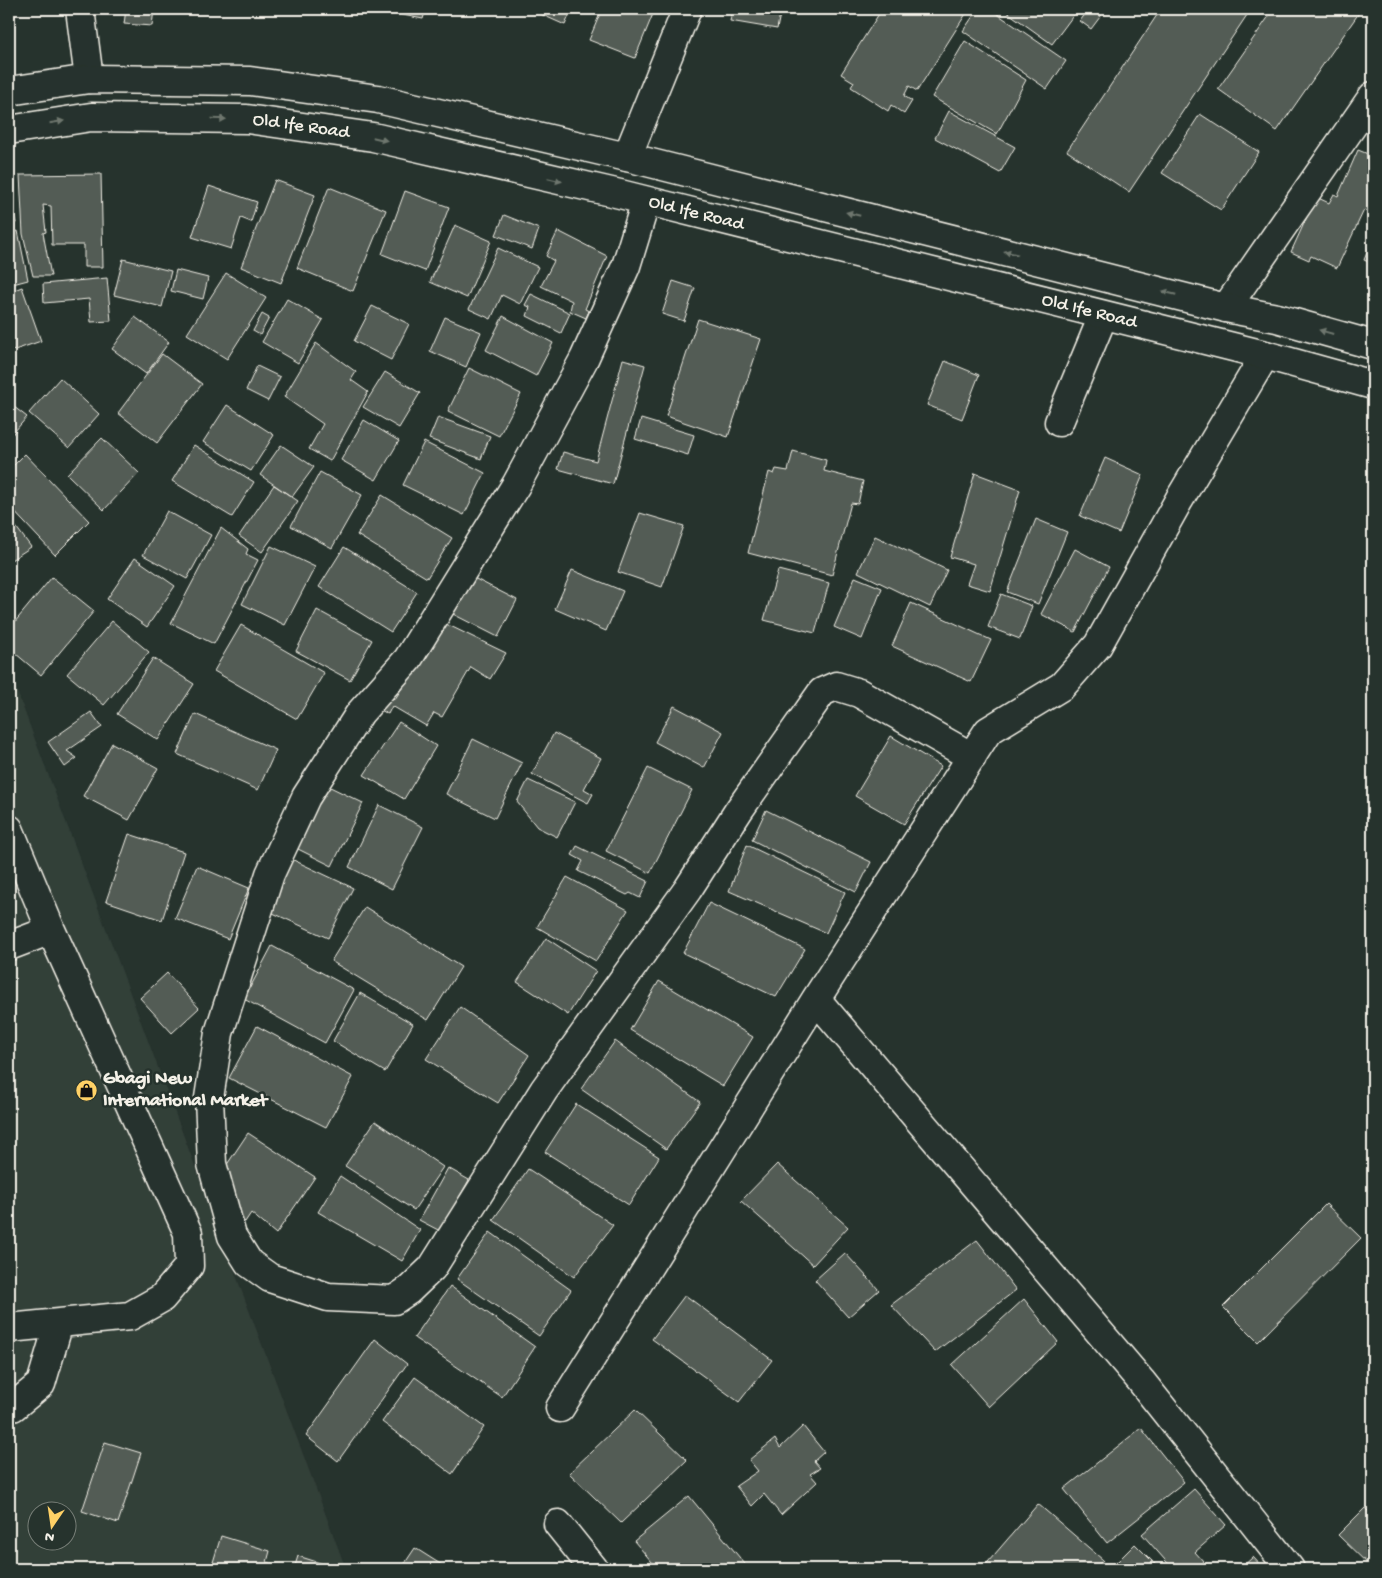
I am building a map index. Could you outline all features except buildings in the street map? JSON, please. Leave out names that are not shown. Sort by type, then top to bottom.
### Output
[{"type":"street","points":[[80,9],[89,79]]},
{"type":"street","points":[[627,157],[687,9]]},
{"type":"street","name":"Old Ife Road","points":[[9,91],[89,79],[250,82],[378,99],[627,157],[1226,308],[1276,318],[1373,345]]},
{"type":"street","points":[[1226,308],[1373,96]]},
{"type":"street","name":"Old Ife Road","points":[[9,130],[91,117],[247,119],[373,137],[528,173],[1265,355],[1373,385]]},
{"type":"street","points":[[528,173],[538,137]]},
{"type":"street","points":[[646,202],[626,266],[584,359],[516,485],[408,659],[360,713],[306,797],[270,874],[219,1032],[209,1098],[212,1164],[232,1236],[241,1253],[250,1263],[270,1278],[328,1297],[394,1300],[410,1290],[432,1268],[544,1090],[688,889],[822,692],[836,686],[859,693],[972,757]]},
{"type":"street","points":[[1059,422],[1103,316]]},
{"type":"street","points":[[560,1408],[816,999],[988,731],[1062,686],[1098,645],[1179,500],[1265,355]]},
{"type":"street","points":[[9,830],[51,930],[188,1233],[189,1266],[162,1298],[130,1316],[9,1326]]},
{"type":"street","points":[[9,946],[51,930]]},
{"type":"street","points":[[816,999],[1141,1381],[1290,1569]]},
{"type":"street","points":[[9,1408],[13,1407],[41,1384],[59,1323]]},
{"type":"street","points":[[558,1524],[594,1569]]},
{"type":"shaded area","name":"Gbagi New International Market","points":[[9,670],[346,1569],[9,1569]]},
{"type":"place","name":"Gbagi New International Market","points":[[87,1090]]}]
